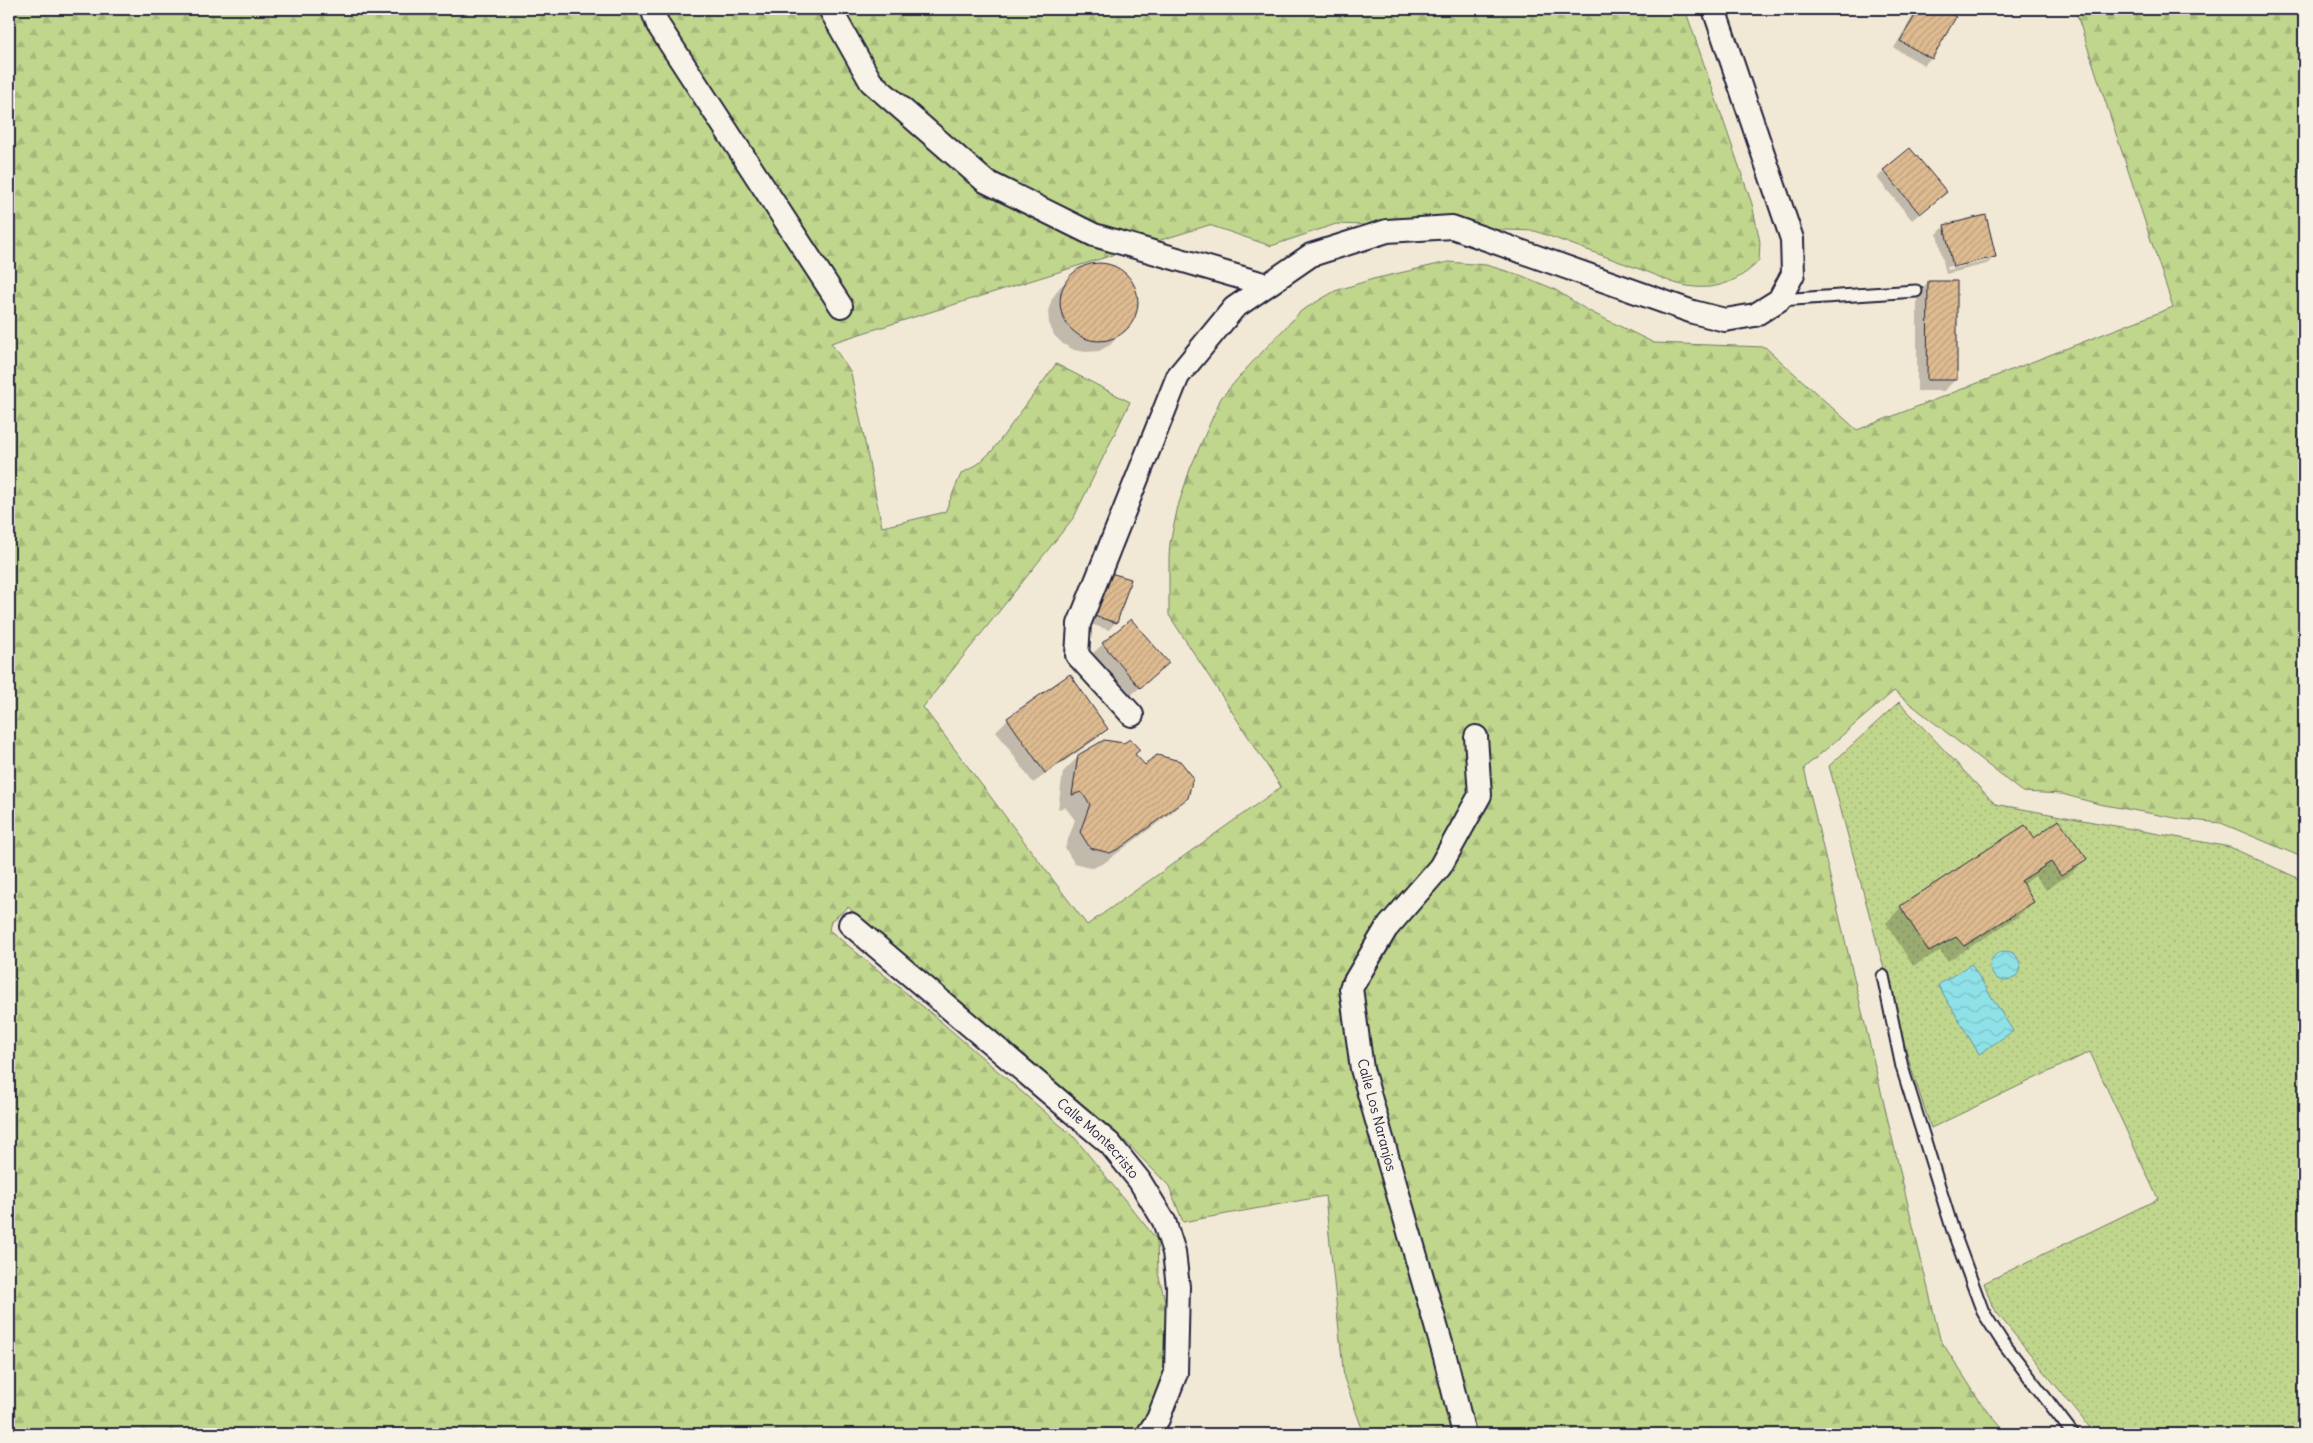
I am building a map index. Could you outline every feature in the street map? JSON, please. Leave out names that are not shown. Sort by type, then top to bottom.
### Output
[{"type":"street","points":[[652,9],[658,25],[841,306]]},
{"type":"street","points":[[830,9],[871,82],[985,181],[1094,235],[1267,285]]},
{"type":"street","points":[[1132,715],[1077,655],[1079,624],[1178,376],[1234,308],[1310,255],[1387,231],[1452,227],[1693,312],[1725,320],[1755,315],[1778,300],[1793,274],[1792,239],[1714,9]]},
{"type":"street","name":"Calle Los Naranjos","points":[[1464,1434],[1445,1357],[1362,1069],[1351,988],[1386,929],[1440,867],[1480,795],[1476,737]]},
{"type":"street","name":"Calle Montecristo","points":[[850,924],[1110,1144],[1139,1180],[1164,1221],[1174,1252],[1178,1287],[1176,1373],[1158,1419],[1148,1434]]},
{"type":"lane","points":[[1778,300],[1916,292]]},
{"type":"lane","points":[[1883,976],[1902,1067],[1953,1231],[1983,1312],[2001,1340],[2073,1434]]},
{"type":"green space","points":[[9,9],[1685,9],[1752,204],[1760,242],[1759,261],[1747,272],[1735,279],[1709,287],[1682,285],[1535,231],[1336,224],[1271,246],[1209,225],[831,343],[851,373],[882,527],[945,512],[961,474],[978,464],[992,451],[1056,364],[1130,402],[1074,517],[923,707],[1087,925],[1281,787],[1169,615],[1169,557],[1178,506],[1190,469],[1221,398],[1301,311],[1335,291],[1373,279],[1448,262],[1486,265],[1520,275],[1554,289],[1587,310],[1654,343],[1765,347],[1857,430],[2173,307],[2075,9],[2304,9],[2304,858],[2221,823],[2181,819],[2099,804],[2062,794],[2022,792],[1894,691],[1804,768],[1940,1339],[1981,1403],[2007,1434],[1364,1434],[1344,1378],[1325,1196],[1183,1222],[1169,1186],[1116,1132],[848,907],[831,921],[829,930],[932,1014],[1075,1138],[1157,1240],[1158,1273],[1168,1312],[1166,1372],[1150,1410],[1139,1428],[1132,1434],[9,1434]]},
{"type":"green space","points":[[1899,702],[1995,804],[2230,847],[2304,881],[2304,1434],[2095,1434],[1993,1308],[1984,1283],[2158,1199],[2090,1052],[1931,1128],[1911,1068],[1829,766]]},
{"type":"water","points":[[2005,951],[2015,956],[2020,966],[2015,976],[2005,981],[1995,976],[1990,966],[1995,956]]},
{"type":"water","points":[[1971,964],[2013,1031],[1979,1054],[1938,985]]},
{"type":"building","points":[[1919,9],[1941,9],[1956,17],[1932,59],[1900,41]]},
{"type":"building","points":[[1910,148],[1947,192],[1920,214],[1883,170]]},
{"type":"building","points":[[1986,215],[1996,257],[1953,267],[1944,225]]},
{"type":"building","points":[[1091,263],[1107,263],[1121,269],[1132,280],[1138,294],[1138,310],[1132,324],[1121,335],[1107,341],[1091,341],[1077,335],[1066,324],[1060,310],[1060,294],[1066,280],[1077,269]]},
{"type":"building","points":[[1928,281],[1957,281],[1957,380],[1927,380]]},
{"type":"building","points":[[1107,572],[1131,579],[1117,623],[1094,616]]},
{"type":"building","points":[[1131,619],[1169,663],[1140,688],[1102,643]]},
{"type":"building","points":[[1070,674],[1108,729],[1045,773],[1007,718]]},
{"type":"building","points":[[1130,739],[1140,750],[1135,754],[1145,765],[1157,755],[1180,761],[1193,777],[1188,798],[1120,848],[1110,853],[1090,848],[1080,832],[1090,804],[1081,792],[1072,795],[1078,755],[1104,740],[1124,743]]},
{"type":"building","points":[[2059,820],[2087,859],[2061,876],[2051,862],[2021,881],[2034,902],[1964,946],[1956,937],[1929,952],[1900,906],[2025,825],[2034,838]]}]
